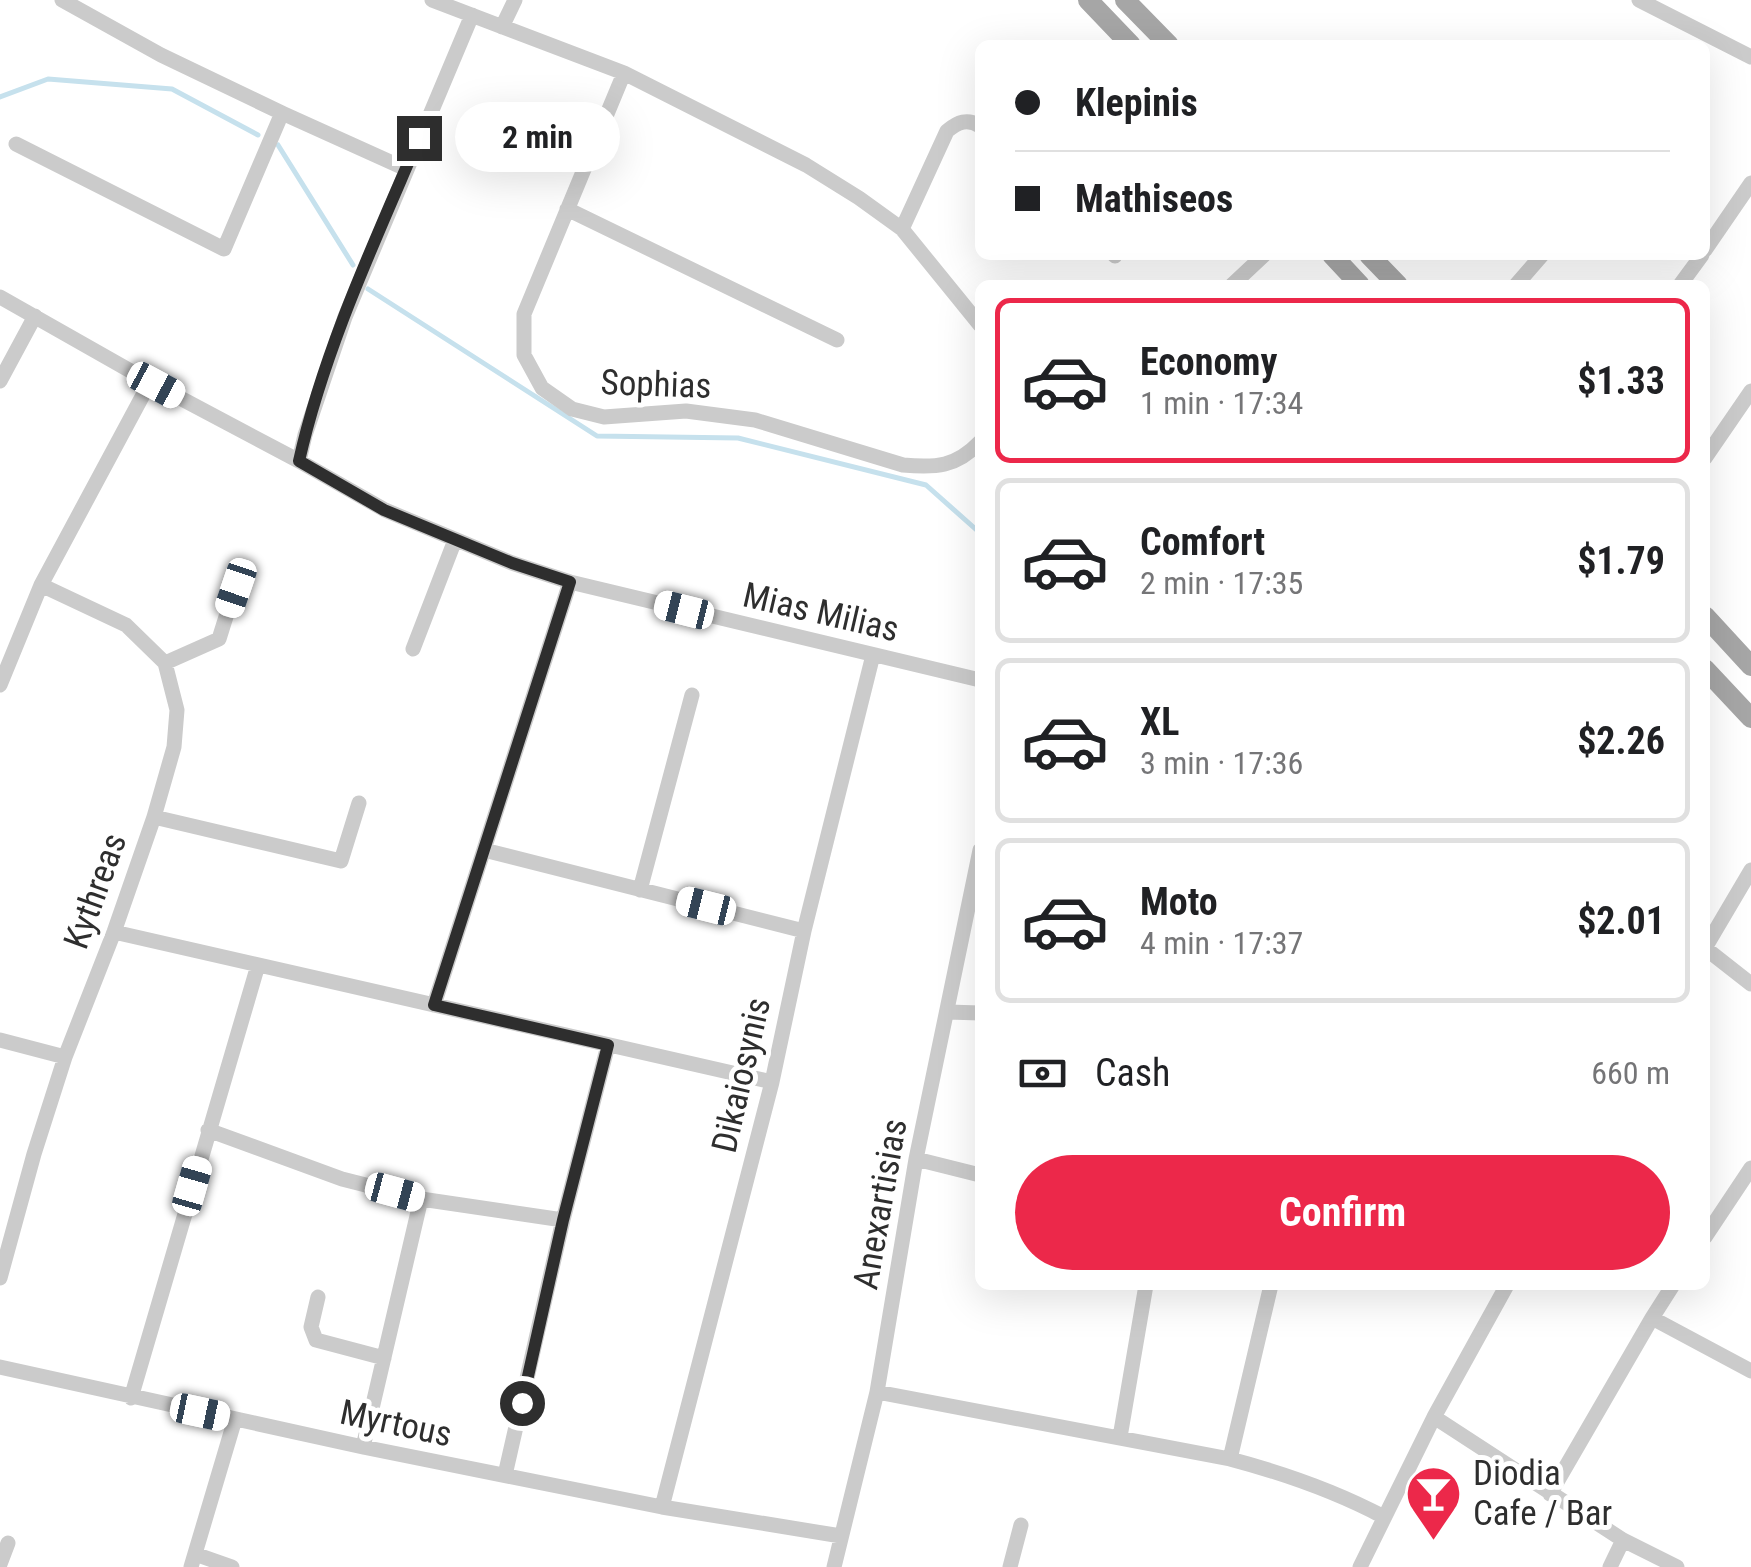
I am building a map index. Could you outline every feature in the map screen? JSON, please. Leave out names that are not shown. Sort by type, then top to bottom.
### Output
[{"type":"main road","points":[[1088,0],[1126,40]]},
{"type":"main road","points":[[1126,0],[1164,40]]},
{"type":"main road","points":[[1337,260],[1355,280]]},
{"type":"main road","points":[[1375,260],[1393,280]]},
{"type":"main road","points":[[1710,621],[1750,663]]},
{"type":"main road","points":[[1710,674],[1751,718]]},
{"type":"street","points":[[62,0],[161,55],[406,169]]},
{"type":"street","points":[[432,0],[624,73],[806,166],[902,229],[975,320]]},
{"type":"street","points":[[502,27],[514,0]]},
{"type":"street","points":[[1639,0],[1692,38]]},
{"type":"street","points":[[299,461],[345,316],[472,15]]},
{"type":"street","points":[[1710,44],[1751,58]]},
{"type":"street","name":"Sophias","points":[[624,73],[524,314],[524,355],[542,388],[572,408],[604,417],[686,411],[756,420],[903,465],[951,464],[975,446]]},
{"type":"street","points":[[16,144],[224,249],[282,113]]},
{"type":"street","points":[[902,229],[947,131],[959,122],[975,124]]},
{"type":"street","points":[[1710,243],[1751,183]]},
{"type":"street","points":[[567,209],[837,340]]},
{"type":"street","points":[[1237,280],[1259,260]]},
{"type":"street","points":[[1520,280],[1538,260]]},
{"type":"street","name":"Mias Milias","points":[[0,296],[384,510],[512,563],[570,582],[975,679]]},
{"type":"street","points":[[0,381],[36,316]]},
{"type":"street","points":[[0,685],[41,585],[150,382]]},
{"type":"street","points":[[1710,451],[1751,391]]},
{"type":"street","points":[[413,649],[455,540]]},
{"type":"street","points":[[434,1005],[570,582]]},
{"type":"street","name":"Kythreas","points":[[0,1278],[65,1056],[154,817],[174,748],[177,710],[164,663],[126,624],[41,585]]},
{"type":"street","points":[[164,663],[219,638],[236,588]]},
{"type":"street","name":"Dikaiosynis","points":[[662,1507],[772,1082],[804,932],[873,655]]},
{"type":"street","points":[[640,890],[692,695]]},
{"type":"street","points":[[154,817],[341,861],[358,803]]},
{"type":"street","points":[[484,850],[804,932]]},
{"type":"street","points":[[1710,940],[1751,870]]},
{"type":"street","name":"Anexartisias","points":[[834,1567],[878,1392],[916,1159],[975,875]]},
{"type":"street","points":[[114,932],[772,1082]]},
{"type":"street","points":[[1710,952],[1751,984]]},
{"type":"street","points":[[130,1398],[258,965]]},
{"type":"street","points":[[948,1012],[975,1014]]},
{"type":"street","points":[[0,1040],[65,1056]]},
{"type":"street","points":[[505,1475],[608,1045]]},
{"type":"street","points":[[208,1130],[342,1178],[421,1199],[563,1220]]},
{"type":"street","points":[[916,1159],[975,1174]]},
{"type":"street","points":[[1710,1230],[1751,1168]]},
{"type":"street","points":[[363,1447],[421,1199]]},
{"type":"street","points":[[1120,1437],[1145,1290]]},
{"type":"street","points":[[1230,1459],[1270,1290]]},
{"type":"street","points":[[1360,1567],[1434,1417],[1504,1290]]},
{"type":"street","points":[[1550,1494],[1670,1290]]},
{"type":"street","points":[[318,1297],[311,1326],[316,1340],[384,1358]]},
{"type":"street","points":[[1652,1318],[1751,1371]]},
{"type":"street","name":"Myrtous","points":[[0,1368],[662,1507],[840,1536]]},
{"type":"street","points":[[878,1392],[1230,1459],[1276,1471],[1384,1516]]},
{"type":"street","points":[[1434,1417],[1623,1540],[1677,1567]]},
{"type":"street","points":[[232,1567],[193,1560],[235,1419]]},
{"type":"street","points":[[1010,1567],[1020,1525]]},
{"type":"street","points":[[1610,1567],[1623,1540]]},
{"type":"street","points":[[0,1564],[8,1543]]},
{"type":"waterway","points":[[0,97],[48,79],[172,89],[258,135]]},
{"type":"waterway","points":[[278,145],[353,265]]},
{"type":"waterway","points":[[368,289],[597,436],[738,438],[926,485],[975,529]]},
{"type":"place","name":"Diodia Cafe / Bar","points":[[1434,1542]]},
{"type":"route","points":[[419,138],[345,316],[299,461],[384,510],[512,563],[570,582],[434,1005],[608,1045],[522,1403]]}]
